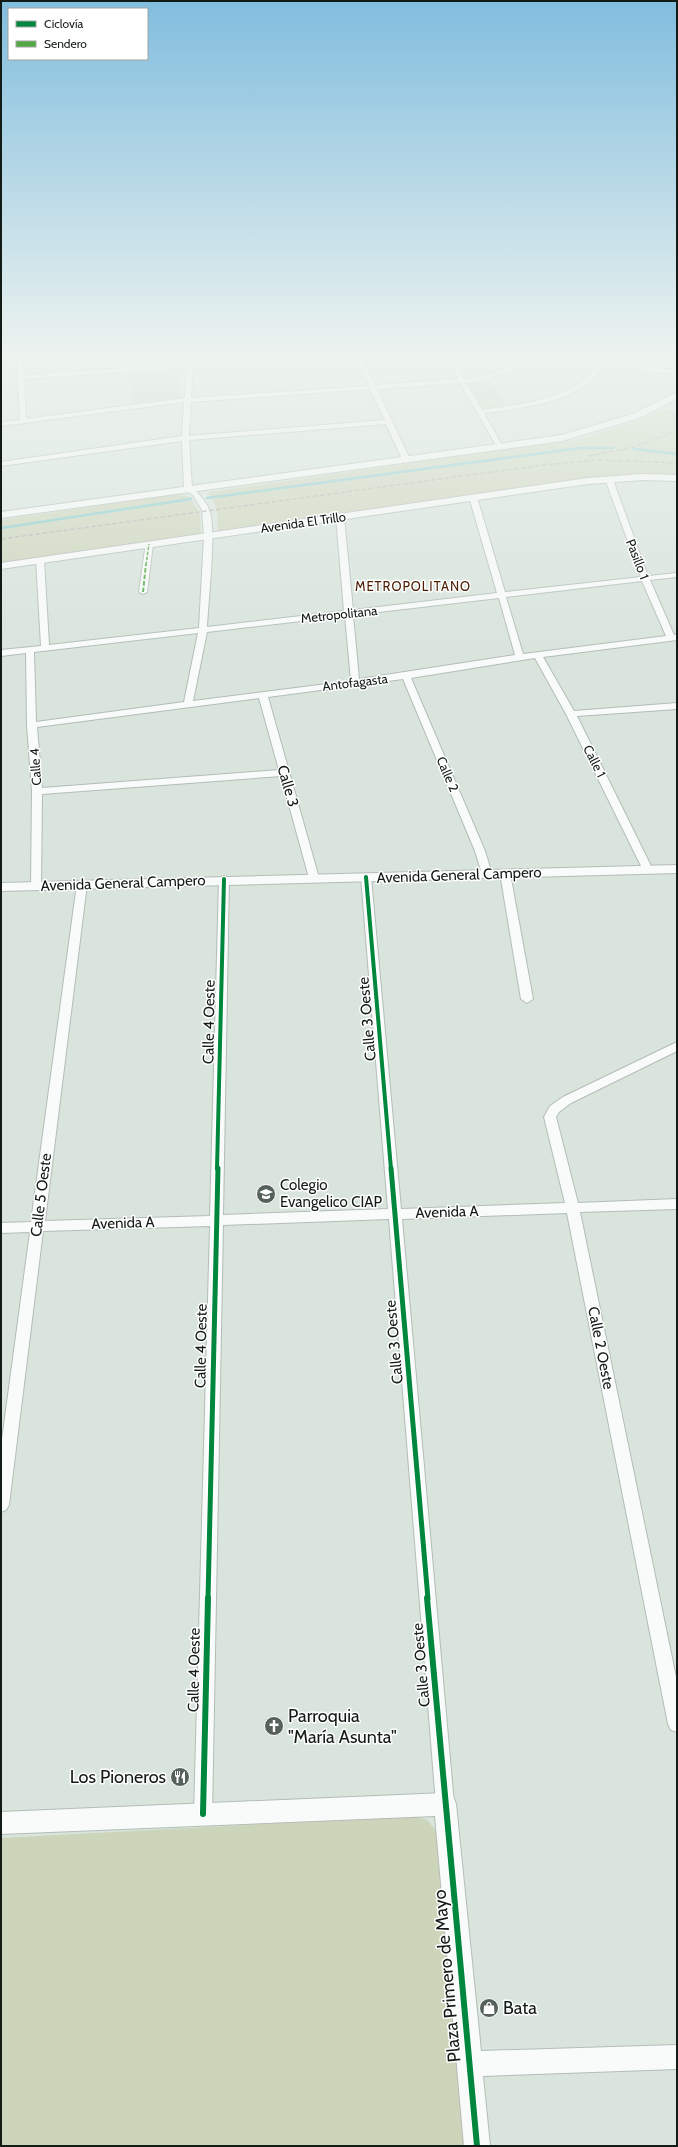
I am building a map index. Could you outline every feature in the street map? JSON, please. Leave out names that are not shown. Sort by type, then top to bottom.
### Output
[{"type":"main road","points":[[1,515],[428,456]]},
{"type":"main road","name":"Avenida El Trillo","points":[[1,566],[473,497],[609,479],[677,478]]},
{"type":"street","points":[[1,464],[56,456]]},
{"type":"street","points":[[186,456],[188,489],[196,494],[206,510],[208,536],[203,629],[188,704]]},
{"type":"street","name":"Pasillo 1","points":[[609,479],[646,578],[674,637]]},
{"type":"street","points":[[473,497],[520,657]]},
{"type":"street","points":[[340,517],[350,613],[355,681]]},
{"type":"street","points":[[143,592],[149,544]]},
{"type":"street","points":[[40,560],[45,648]]},
{"type":"street","name":"Metropolitana","points":[[1,653],[677,575]]},
{"type":"street","name":"Antofagasta","points":[[32,725],[263,695],[355,681],[406,676],[520,657],[674,637]]},
{"type":"street","name":"Calle 4","points":[[30,650],[36,791],[36,885]]},
{"type":"street","name":"Calle 1","points":[[538,655],[571,714],[648,870]]},
{"type":"street","name":"Calle 2","points":[[406,676],[480,851],[487,874]]},
{"type":"street","name":"Calle 3","points":[[263,695],[314,878]]},
{"type":"street","points":[[571,714],[677,706]]},
{"type":"street","points":[[36,791],[284,773]]},
{"type":"street","name":"Avenida General Campero","points":[[1,887],[224,879],[677,869]]},
{"type":"street","points":[[505,873],[526,999]]},
{"type":"street","name":"Calle 3 Oeste","points":[[366,877],[396,1214],[445,1804]]},
{"type":"street","name":"Calle 4 Oeste","points":[[203,1814],[224,879]]},
{"type":"street","name":"Calle 5 Oeste","points":[[1,1505],[82,884]]},
{"type":"street","name":"Calle 2 Oeste","points":[[677,1046],[567,1100],[554,1109],[550,1117],[573,1208],[677,1724]]},
{"type":"street","name":"Avenida A","points":[[1,1228],[677,1204]]},
{"type":"street","points":[[1,1823],[445,1804]]},
{"type":"street","name":"Plaza Primero de Mayo","points":[[445,1804],[477,2146]]},
{"type":"street","points":[[469,2064],[677,2057]]},
{"type":"green space","points":[[459,456],[677,456],[677,474],[604,476],[217,533],[217,511],[208,492]]},
{"type":"green space","points":[[179,494],[190,497],[200,514],[201,535],[1,564],[1,520]]},
{"type":"green space","points":[[414,1816],[427,1820],[438,1833],[464,2146],[1,2146],[1,1838]]},
{"type":"waterway","points":[[207,498],[519,456]]},
{"type":"waterway","points":[[1,528],[191,499]]},
{"type":"railway","points":[[1,539],[543,465],[599,460],[677,463]]},
{"type":"marked path","points":[[143,592],[149,544]]},
{"type":"cycle path","points":[[366,877],[445,1804],[477,2146]]},
{"type":"cycle path","points":[[203,1814],[224,879]]},
{"type":"place","name":"Colegio Evangelico CIAP","points":[[266,1194]]},
{"type":"place","name":"Parroquia \"María Asunta\"","points":[[274,1726]]},
{"type":"place","name":"Los Pioneros","points":[[180,1777]]},
{"type":"place","name":"Bata","points":[[489,2008]]},
{"type":"district","name":"METROPOLITANO","points":[[413,586]]}]
